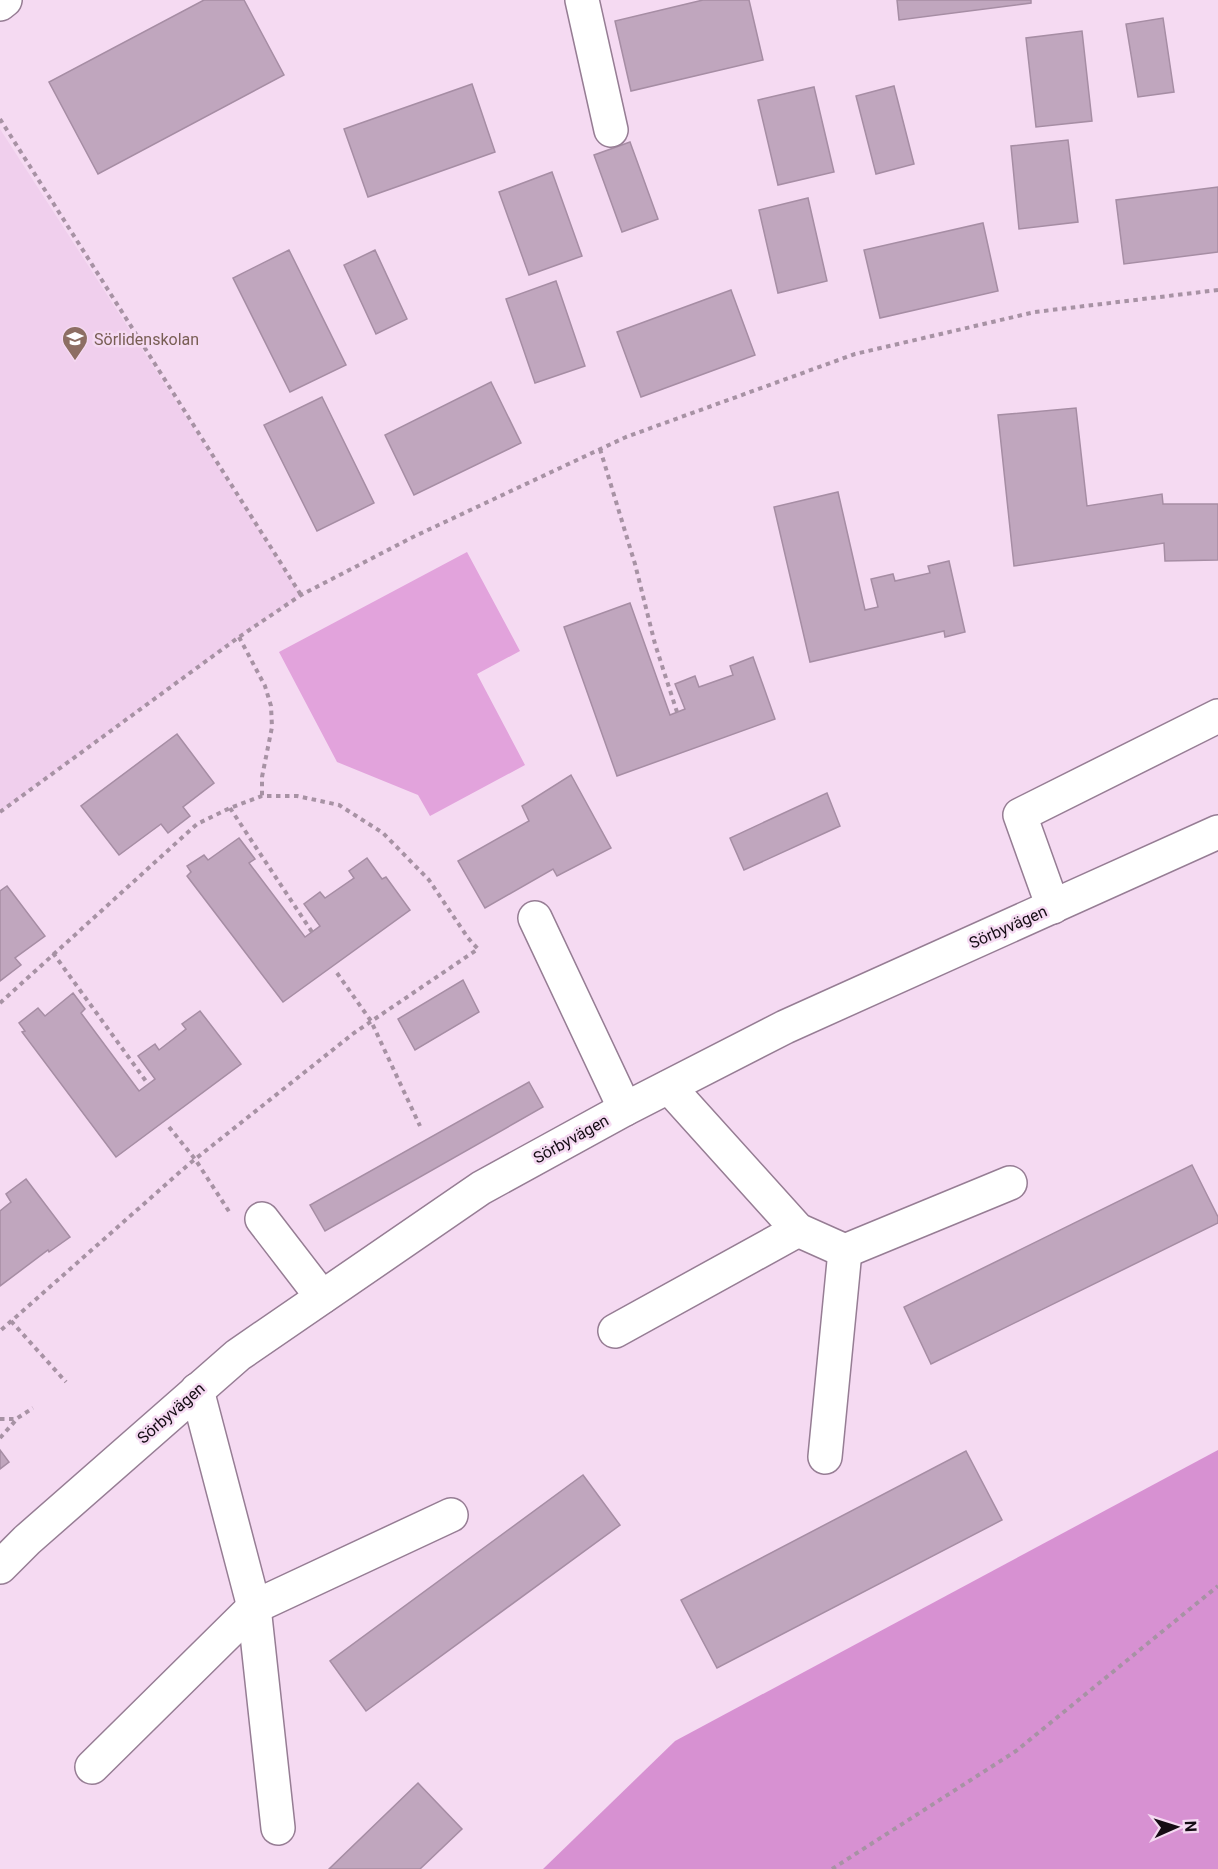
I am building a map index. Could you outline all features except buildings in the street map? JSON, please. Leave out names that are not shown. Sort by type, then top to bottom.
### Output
[{"type":"street","points":[[0,4],[5,0]]},
{"type":"street","points":[[582,0],[611,130]]},
{"type":"street","points":[[1053,907],[1020,815],[1218,716]]},
{"type":"street","name":"Sörbyvägen","points":[[0,1567],[27,1540],[238,1354],[481,1188],[625,1109],[785,1027],[1218,832]]},
{"type":"street","points":[[535,918],[625,1109]]},
{"type":"street","points":[[669,1087],[798,1230],[845,1251],[1010,1183]]},
{"type":"street","points":[[247,1217],[322,1297]]},
{"type":"street","points":[[615,1331],[798,1230]]},
{"type":"street","points":[[825,1457],[845,1251]]},
{"type":"street","points":[[197,1390],[254,1607],[278,1828]]},
{"type":"street","points":[[92,1767],[254,1607],[451,1515]]},
{"type":"path","points":[[0,119],[301,595]]},
{"type":"path","points":[[0,812],[239,637],[301,595],[413,537],[626,436],[855,354],[1035,312],[1218,290]]},
{"type":"path","points":[[600,449],[635,564],[655,644],[677,712]]},
{"type":"path","points":[[239,637],[265,686],[271,706],[272,727],[262,777],[262,796]]},
{"type":"path","points":[[0,1003],[197,824],[262,796],[297,796],[339,805],[383,833],[429,880],[478,949],[371,1021],[195,1159],[0,1331]]},
{"type":"path","points":[[230,808],[312,932]]},
{"type":"path","points":[[53,953],[148,1084]]},
{"type":"path","points":[[337,973],[371,1021],[420,1126]]},
{"type":"path","points":[[170,1126],[195,1159],[247,1217]]},
{"type":"path","points":[[11,1321],[66,1382]]},
{"type":"path","points":[[0,1438],[16,1419],[33,1408]]},
{"type":"path","points":[[0,1419],[16,1419]]},
{"type":"path","points":[[832,1869],[1016,1751],[1218,1586]]},
{"type":"shaded area","name":"Sörlidenskolan","points":[[0,129],[301,595],[239,637],[0,812]]},
{"type":"shaded area","points":[[467,552],[520,651],[477,674],[525,765],[430,816],[418,795],[337,762],[279,652]]},
{"type":"shaded area","points":[[1218,1450],[1218,1869],[543,1869],[675,1741]]},
{"type":"place","name":"Sörlidenskolan","points":[[75,362]]}]
